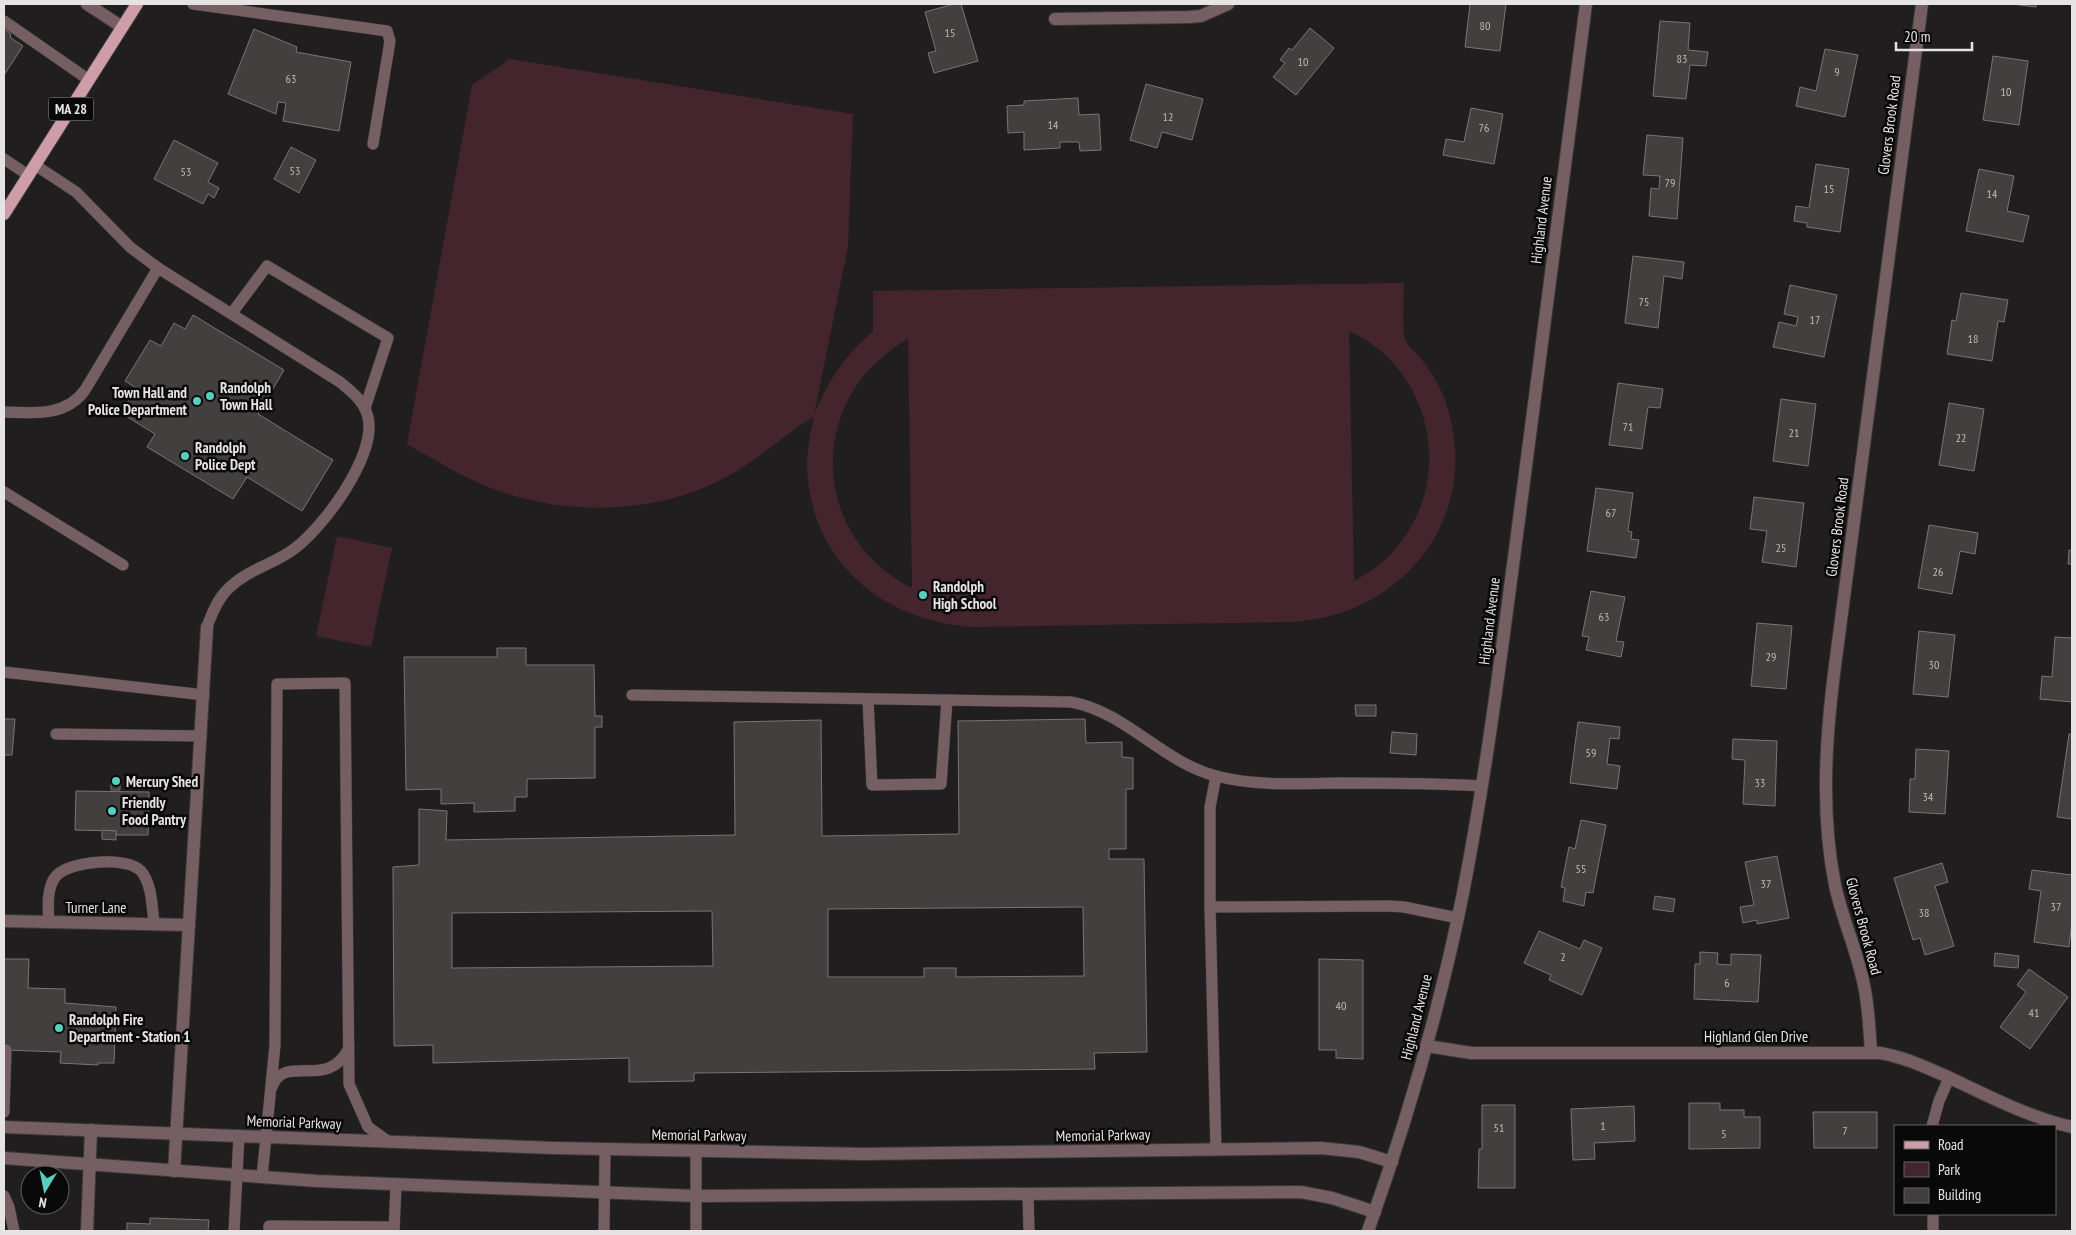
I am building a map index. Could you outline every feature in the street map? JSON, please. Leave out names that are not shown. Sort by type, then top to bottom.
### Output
[{"type":"main road","name":"MA 28","points":[[4,214],[137,4]]},
{"type":"street","points":[[86,4],[122,27]]},
{"type":"street","points":[[1055,19],[1201,16],[1228,4]]},
{"type":"street","name":"Highland Avenue","points":[[1368,1231],[1392,1162],[1427,1046],[1458,918],[1482,786],[1495,706],[1586,4]]},
{"type":"street","name":"Glovers Brook Road","points":[[1871,1052],[1864,984],[1840,905],[1832,864],[1827,820],[1827,745],[1836,658],[1922,4]]},
{"type":"street","points":[[174,1171],[202,736],[207,627]]},
{"type":"street","name":"Turner Lane","points":[[4,922],[189,924]]},
{"type":"street","name":"Highland Glen Drive","points":[[1427,1046],[1471,1053],[1871,1052],[1906,1059],[2012,1107],[2072,1127]]},
{"type":"street","name":"Memorial Parkway","points":[[4,1127],[605,1150],[863,1154],[1338,1149],[1374,1156],[1392,1162]]},
{"type":"street","points":[[87,1231],[90,1130]]},
{"type":"street","points":[[4,1158],[396,1185],[696,1196],[1300,1192],[1332,1198],[1375,1212]]},
{"type":"lane","points":[[193,4],[387,31],[390,42],[373,144]]},
{"type":"lane","points":[[4,21],[89,80]]},
{"type":"lane","points":[[4,159],[32,170],[76,192],[130,247],[158,268],[340,382],[359,399],[365,408],[369,424],[365,448],[354,474],[332,508],[309,537],[293,550],[241,578],[229,588],[215,608],[207,627]]},
{"type":"lane","points":[[232,313],[267,266],[388,338],[365,408]]},
{"type":"lane","points":[[4,412],[53,411],[68,407],[74,402],[85,390],[158,268]]},
{"type":"lane","points":[[4,492],[123,565]]},
{"type":"lane","points":[[4,672],[204,694]]},
{"type":"lane","points":[[262,1177],[272,1088],[274,1045],[277,684],[345,683],[350,1087],[365,1122],[373,1131],[390,1142]]},
{"type":"lane","points":[[632,695],[1071,702],[1108,714],[1182,762],[1216,776],[1287,784],[1419,782],[1482,786]]},
{"type":"lane","points":[[868,699],[872,785],[941,784],[947,700]]},
{"type":"lane","points":[[56,734],[202,736]]},
{"type":"lane","points":[[1216,776],[1210,807],[1210,907],[1216,1150]]},
{"type":"lane","points":[[49,923],[49,899],[56,876],[69,867],[106,862],[124,863],[140,870],[147,880],[154,923]]},
{"type":"lane","points":[[1210,907],[1390,906],[1458,918]]},
{"type":"lane","points":[[272,1088],[276,1079],[284,1073],[324,1070],[334,1067],[343,1059],[349,1048]]},
{"type":"lane","points":[[4,1112],[6,1050]]},
{"type":"lane","points":[[1932,1125],[1939,1101],[1949,1078]]},
{"type":"lane","points":[[234,1231],[239,1136]]},
{"type":"lane","points":[[604,1231],[605,1150]]},
{"type":"lane","points":[[696,1151],[696,1231]]},
{"type":"lane","points":[[269,1231],[269,1226],[394,1229],[396,1185]]},
{"type":"lane","points":[[1028,1194],[1029,1231]]},
{"type":"lane","points":[[4,1196],[9,1207],[14,1231]]},
{"type":"lane","points":[[1933,1215],[1933,1231]]},
{"type":"green space","points":[[510,59],[853,114],[848,247],[814,415],[825,391],[845,360],[873,332],[873,291],[1404,283],[1403,321],[1405,340],[1434,378],[1449,413],[1455,453],[1452,491],[1441,526],[1422,556],[1396,582],[1365,603],[1330,616],[1291,622],[972,627],[939,622],[908,612],[880,598],[856,579],[836,556],[821,529],[811,499],[807,459],[814,416],[730,475],[703,488],[674,498],[612,507],[581,507],[550,504],[520,497],[480,484],[407,444],[472,85]],"holes":[[[1349,331],[1377,348],[1399,369],[1415,395],[1425,424],[1429,454],[1427,485],[1417,515],[1401,542],[1391,554],[1374,569],[1354,581]],[[908,339],[912,588],[878,564],[853,535],[838,501],[833,465],[837,428],[851,394],[875,364]]]},
{"type":"green space","points":[[337,536],[392,548],[371,647],[316,636]]},
{"type":"building","points":[[954,4],[961,4],[978,61],[934,73],[928,53],[936,51],[925,12]]},
{"type":"building","points":[[1470,4],[1506,4],[1500,51],[1465,47]]},
{"type":"building","points":[[2012,4],[2036,4],[2036,7]]},
{"type":"building","points":[[1660,21],[1690,23],[1688,50],[1708,52],[1706,66],[1690,65],[1686,99],[1653,96]]},
{"type":"building","points":[[1310,28],[1334,48],[1296,95],[1273,77],[1285,63],[1280,60],[1289,48],[1292,50]]},
{"type":"building","points":[[4,29],[10,33],[11,38],[23,46],[4,75]]},
{"type":"building","points":[[254,29],[297,47],[296,52],[351,62],[339,131],[283,121],[286,103],[278,102],[276,114],[228,94]]},
{"type":"building","points":[[1825,49],[1858,55],[1845,117],[1796,106],[1800,87],[1816,91]]},
{"type":"building","points":[[1993,56],[2028,61],[2019,125],[1983,120]]},
{"type":"building","points":[[1146,84],[1203,99],[1192,140],[1162,132],[1157,148],[1130,140]]},
{"type":"building","points":[[1078,98],[1079,115],[1099,114],[1101,150],[1080,151],[1079,142],[1060,142],[1060,148],[1024,150],[1024,132],[1008,133],[1007,106],[1024,105],[1024,101]]},
{"type":"building","points":[[1471,108],[1503,114],[1494,164],[1443,155],[1446,139],[1464,142]]},
{"type":"building","points":[[1647,135],[1683,138],[1677,219],[1649,216],[1651,188],[1659,189],[1660,176],[1643,175]]},
{"type":"building","points":[[174,140],[218,163],[208,182],[219,188],[214,198],[208,194],[203,204],[154,179]]},
{"type":"building","points":[[291,147],[316,160],[299,193],[274,179]]},
{"type":"building","points":[[1816,164],[1849,169],[1840,232],[1807,227],[1807,223],[1794,221],[1796,206],[1809,208]]},
{"type":"building","points":[[1979,169],[2014,176],[2007,211],[2029,216],[2023,242],[1966,231]]},
{"type":"building","points":[[1633,256],[1684,262],[1682,279],[1664,276],[1658,328],[1625,323]]},
{"type":"building","points":[[1790,285],[1837,295],[1824,357],[1773,347],[1779,322],[1796,326],[1798,317],[1784,314]]},
{"type":"building","points":[[1961,293],[2008,300],[2004,322],[1998,321],[1992,361],[1947,354],[1952,320],[1956,321]]},
{"type":"building","name":"Town Hall and Police Department","points":[[193,315],[284,370],[258,414],[333,460],[302,511],[247,477],[233,499],[147,447],[155,434],[121,413],[136,388],[125,381],[150,340],[161,346],[174,323],[185,329]]},
{"type":"building","points":[[1618,383],[1663,389],[1660,408],[1648,407],[1642,449],[1609,445]]},
{"type":"building","points":[[1781,399],[1816,404],[1808,466],[1773,461]]},
{"type":"building","points":[[1949,403],[1984,409],[1974,471],[1939,465]]},
{"type":"building","points":[[1596,488],[1633,493],[1628,531],[1632,532],[1631,539],[1639,540],[1636,558],[1587,551]]},
{"type":"building","points":[[1754,497],[1804,503],[1796,567],[1762,562],[1767,531],[1750,529]]},
{"type":"building","points":[[1929,525],[1978,533],[1975,554],[1960,551],[1952,594],[1918,588]]},
{"type":"building","points":[[2069,550],[2072,551],[2072,564],[2068,564]]},
{"type":"building","points":[[1591,591],[1625,597],[1616,641],[1624,642],[1621,657],[1586,650],[1589,637],[1582,636]]},
{"type":"building","points":[[1757,623],[1792,626],[1786,689],[1751,686]]},
{"type":"building","points":[[1919,631],[1955,635],[1948,697],[1913,694]]},
{"type":"building","points":[[2055,637],[2072,638],[2072,702],[2040,699],[2042,676],[2052,677]]},
{"type":"building","points":[[497,648],[526,648],[526,665],[594,665],[595,716],[602,716],[602,727],[595,727],[595,778],[527,779],[527,797],[515,797],[515,811],[474,812],[474,803],[441,804],[441,789],[406,790],[404,657],[497,657]]},
{"type":"building","points":[[1355,705],[1376,705],[1376,716],[1356,716]]},
{"type":"building","points":[[4,719],[15,719],[12,755],[4,755]]},
{"type":"building","points":[[1085,719],[1086,743],[1122,742],[1122,757],[1133,758],[1133,789],[1126,789],[1126,849],[1109,849],[1109,859],[1144,859],[1147,1052],[1094,1053],[1095,1069],[694,1073],[694,1081],[629,1082],[629,1058],[433,1063],[433,1045],[394,1046],[393,867],[419,865],[419,809],[447,811],[446,840],[735,835],[734,722],[821,720],[822,836],[959,834],[958,721]],"holes":[[[1083,907],[1084,976],[956,977],[956,968],[924,968],[924,977],[828,977],[828,909]],[[712,911],[713,966],[452,968],[452,913]]]},
{"type":"building","points":[[1578,722],[1620,727],[1619,739],[1610,738],[1607,764],[1620,766],[1617,789],[1570,783]]},
{"type":"building","points":[[1392,732],[1417,734],[1416,755],[1390,753]]},
{"type":"building","points":[[2069,734],[2072,734],[2072,819],[2057,817]]},
{"type":"building","points":[[1733,739],[1777,741],[1775,806],[1743,804],[1745,760],[1732,759]]},
{"type":"building","points":[[1916,749],[1949,751],[1945,814],[1909,812],[1910,779],[1915,779]]},
{"type":"building","name":"Mercury Shed","points":[[120,777],[120,790],[111,790],[111,778]]},
{"type":"building","name":"Friendly Food Pantry","points":[[76,791],[149,792],[148,835],[116,835],[116,831],[75,830]]},
{"type":"building","points":[[1581,820],[1606,825],[1593,893],[1586,892],[1584,906],[1563,901],[1565,888],[1561,887],[1569,847],[1575,849]]},
{"type":"building","points":[[102,830],[116,831],[116,840],[102,839]]},
{"type":"building","points":[[1777,856],[1789,918],[1757,924],[1757,920],[1743,923],[1740,907],[1754,905],[1745,862]]},
{"type":"building","points":[[1942,863],[1948,882],[1935,886],[1954,946],[1925,955],[1920,938],[1913,940],[1894,878]]},
{"type":"building","points":[[2032,870],[2072,875],[2072,921],[2069,947],[2034,942],[2041,891],[2029,889]]},
{"type":"building","points":[[1655,896],[1675,899],[1673,912],[1653,909]]},
{"type":"building","points":[[1539,931],[1580,949],[1584,940],[1602,948],[1582,995],[1549,980],[1551,975],[1524,963]]},
{"type":"building","points":[[1700,952],[1718,953],[1717,964],[1731,965],[1731,954],[1761,955],[1758,1002],[1694,999],[1695,964],[1700,964]]},
{"type":"building","points":[[1995,953],[2019,956],[2018,968],[1994,966]]},
{"type":"building","name":"Randolph Fire Department - Station 1","points":[[4,959],[29,959],[28,988],[65,989],[65,1003],[116,1007],[114,1063],[98,1063],[98,1065],[60,1063],[61,1052],[4,1050]]},
{"type":"building","points":[[1319,959],[1363,960],[1363,1059],[1336,1058],[1336,1050],[1319,1050]]},
{"type":"building","points":[[2029,969],[2068,997],[2030,1049],[2000,1027],[2026,992],[2017,985]]},
{"type":"building","points":[[1689,1103],[1720,1103],[1720,1110],[1744,1110],[1744,1117],[1760,1117],[1760,1148],[1689,1149]]},
{"type":"building","points":[[1482,1105],[1515,1105],[1515,1188],[1478,1188],[1479,1149],[1482,1149]]},
{"type":"building","points":[[1634,1106],[1635,1141],[1594,1143],[1595,1159],[1573,1160],[1571,1109]]},
{"type":"building","points":[[1813,1112],[1877,1112],[1877,1148],[1814,1148]]},
{"type":"building","points":[[150,1218],[209,1220],[208,1231],[127,1231],[127,1223],[150,1224]]},
{"type":"place","name":"Randolph Town Hall","points":[[210,396]]},
{"type":"place","name":"Town Hall and Police Department","points":[[197,401]]},
{"type":"place","name":"Randolph Police Dept","points":[[185,456]]},
{"type":"place","name":"Randolph High School","points":[[923,595]]},
{"type":"place","name":"Mercury Shed","points":[[116,781]]},
{"type":"place","name":"Friendly Food Pantry","points":[[112,811]]},
{"type":"place","name":"Randolph Fire Department - Station 1","points":[[59,1028]]}]
